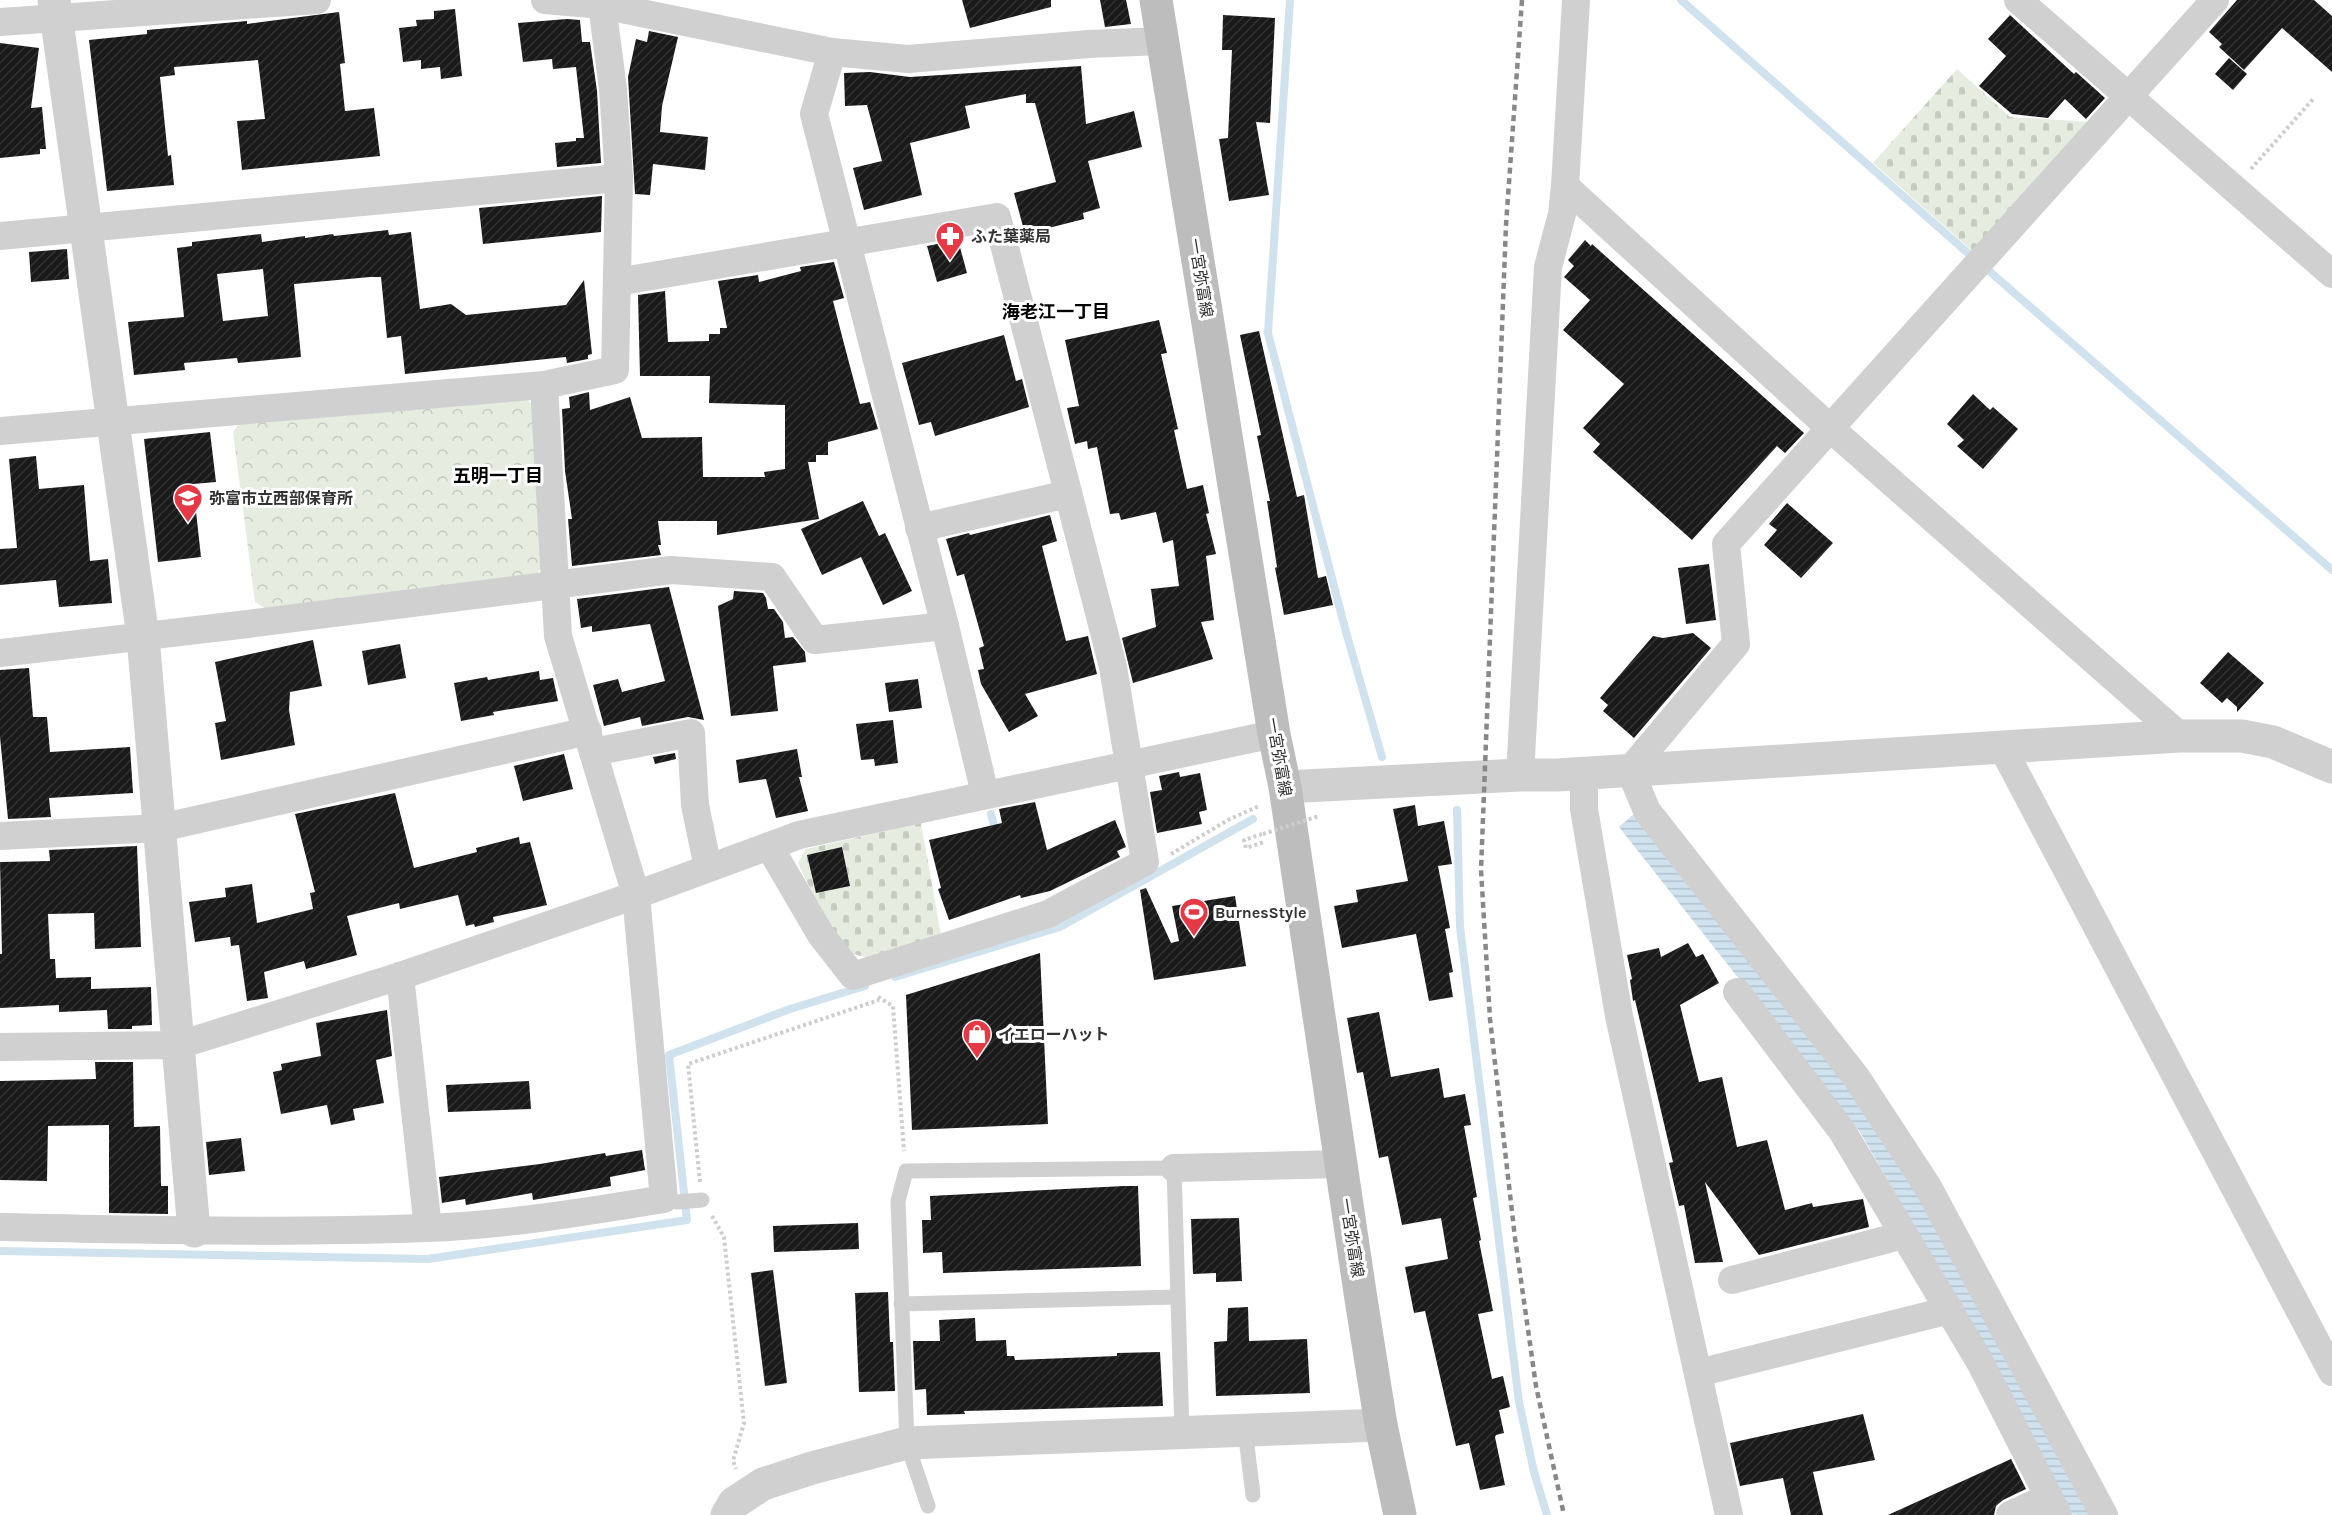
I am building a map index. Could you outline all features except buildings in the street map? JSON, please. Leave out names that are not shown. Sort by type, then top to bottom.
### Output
[{"type":"main road","name":"一宮弥富線","points":[[1156,0],[1274,734],[1275,795],[1340,1164],[1396,1514]]},
{"type":"street","points":[[0,22],[55,9],[317,0]]},
{"type":"street","points":[[545,0],[602,5],[832,52],[908,59],[1089,44],[1162,41]]},
{"type":"street","points":[[1520,775],[1548,267],[1562,214],[1565,186],[1576,0]]},
{"type":"street","points":[[2018,0],[2332,274]]},
{"type":"street","points":[[1630,770],[1736,644],[1726,544],[2215,0]]},
{"type":"street","points":[[0,431],[544,385],[615,370],[619,178],[613,89],[602,5]]},
{"type":"street","points":[[55,9],[143,637],[194,1232]]},
{"type":"street","points":[[832,52],[814,114],[986,794]]},
{"type":"street","points":[[0,236],[619,178]]},
{"type":"street","points":[[1565,186],[1830,428],[2180,736]]},
{"type":"street","points":[[617,282],[997,217],[1113,667],[1145,862],[1048,914],[853,976],[821,935],[769,846]]},
{"type":"street","points":[[0,1227],[194,1232],[428,1228],[556,1217],[671,1200],[636,895],[558,636],[544,385]]},
{"type":"street","points":[[919,528],[1068,494]]},
{"type":"street","points":[[0,653],[556,586],[670,570],[772,577],[815,640],[945,626]]},
{"type":"street","points":[[0,836],[160,828],[591,742],[691,733],[695,805],[708,868]]},
{"type":"street","points":[[0,1047],[179,1045],[400,976],[636,895],[799,835],[1274,734]]},
{"type":"street","points":[[1275,795],[1520,775],[2180,736],[2242,736],[2273,742],[2329,761]]},
{"type":"street","points":[[2002,747],[2332,1372]]},
{"type":"street","points":[[1630,770],[1647,811],[1980,1362],[2053,1506],[2010,1515]]},
{"type":"street","points":[[1584,773],[1584,809],[1619,1016],[1729,1515]]},
{"type":"street","points":[[400,976],[428,1228]]},
{"type":"street","points":[[1761,997],[1856,1077],[1928,1187],[2104,1515]]},
{"type":"street","points":[[1174,1168],[1340,1164]]},
{"type":"street","points":[[1732,1280],[1904,1235]]},
{"type":"street","points":[[1698,1373],[1950,1311]]},
{"type":"street","points":[[737,1505],[763,1484],[812,1468],[907,1443],[1381,1425]]},
{"type":"lane","points":[[928,1506],[907,1443],[898,1201],[906,1172],[1174,1168],[1182,1432]]},
{"type":"lane","points":[[671,1200],[702,1200]]},
{"type":"lane","points":[[901,1304],[1177,1297]]},
{"type":"lane","points":[[1245,1430],[1253,1495]]},
{"type":"path","points":[[2234,188],[2314,98]]},
{"type":"path","points":[[1145,862],[1156,863],[1227,820],[1275,795]]},
{"type":"path","points":[[1271,840],[1246,848],[1244,840],[1319,816]]},
{"type":"path","points":[[737,1505],[733,1461],[744,1423],[724,1237],[702,1200],[688,1064],[879,999],[893,1006],[906,1172]]},
{"type":"green space","points":[[1957,69],[2010,117],[2091,122],[1977,255],[1873,163]]},
{"type":"green space","points":[[523,397],[533,405],[542,567],[535,577],[269,611],[255,602],[233,432],[241,422]]},
{"type":"green space","points":[[921,823],[941,935],[868,958],[850,953],[820,909],[798,863],[806,849]]},
{"type":"water","points":[[1635,813],[1865,1106],[2009,1351],[2094,1515],[2073,1515],[1988,1355],[1860,1132],[1619,827]]},
{"type":"waterway","points":[[1290,0],[1268,333],[1346,632],[1382,757]]},
{"type":"waterway","points":[[1681,0],[1970,255]]},
{"type":"waterway","points":[[1988,270],[2332,570]]},
{"type":"waterway","points":[[1457,810],[1460,927],[1519,1402],[1534,1472],[1547,1515]]},
{"type":"waterway","points":[[991,814],[996,834]]},
{"type":"waterway","points":[[895,977],[1060,927],[1253,819]]},
{"type":"waterway","points":[[0,1251],[428,1259],[687,1220],[669,1055],[790,1009],[865,986]]},
{"type":"railway","points":[[1522,0],[1506,225],[1481,870],[1490,1019],[1515,1238],[1536,1386],[1564,1515]]},
{"type":"place","name":"ふた葉薬局","points":[[950,262]]},
{"type":"place","name":"弥富市立西部保育所","points":[[188,524]]},
{"type":"place","name":"BurnesStyle","points":[[1194,938]]},
{"type":"place","name":"イエローハット","points":[[977,1060]]},
{"type":"district","name":"海老江一丁目","points":[[1056,312]]},
{"type":"district","name":"五明一丁目","points":[[498,476]]}]
